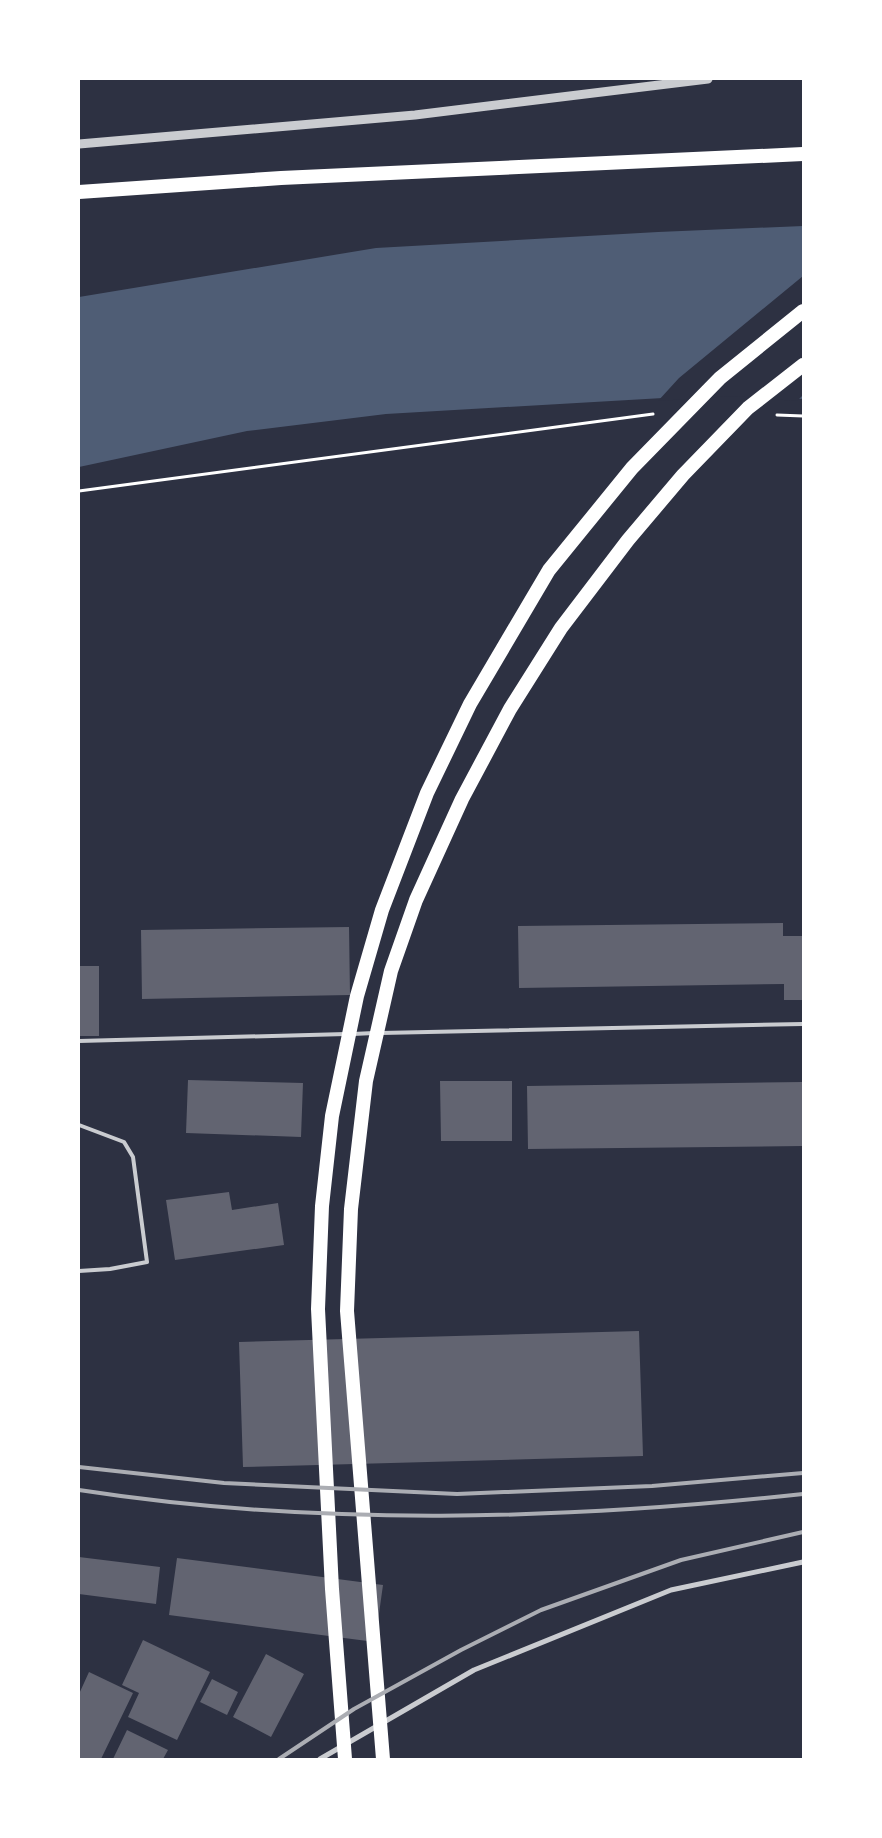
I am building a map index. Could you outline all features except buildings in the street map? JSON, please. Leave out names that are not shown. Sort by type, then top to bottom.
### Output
[{"type":"highway","points":[[79,192],[281,178],[803,154]]},
{"type":"highway","points":[[345,1759],[332,1589],[318,1309],[322,1206],[334,1106],[357,996],[382,910],[427,794],[470,704],[549,570],[632,468],[706,392],[720,378],[803,311]]},
{"type":"highway","points":[[383,1759],[347,1311],[351,1209],[366,1081],[391,971],[416,900],[462,799],[510,709],[561,628],[628,540],[682,475],[748,408],[803,365]]},
{"type":"street","points":[[79,144],[415,115],[708,79]]},
{"type":"street","points":[[320,1759],[474,1670],[518,1652],[671,1590],[803,1562]]},
{"type":"lane","points":[[79,1042],[803,1024]]},
{"type":"lane","points":[[79,1125],[124,1142],[133,1157],[147,1262],[110,1269],[79,1271]]},
{"type":"path","points":[[79,491],[655,414]]},
{"type":"path","points":[[774,415],[803,416]]},
{"type":"water","points":[[803,226],[803,399],[732,394],[386,414],[247,431],[79,467],[79,297],[376,248]]},
{"type":"pier","points":[[803,276],[803,395],[797,401],[732,396],[658,401],[679,378]]},
{"type":"railway","points":[[79,1467],[224,1483],[457,1494],[652,1486],[803,1473]]},
{"type":"railway","points":[[79,1490],[169,1502],[259,1510],[441,1516],[623,1510],[803,1494]]},
{"type":"railway","points":[[279,1759],[354,1709],[461,1650],[541,1610],[681,1560],[803,1532]]}]
